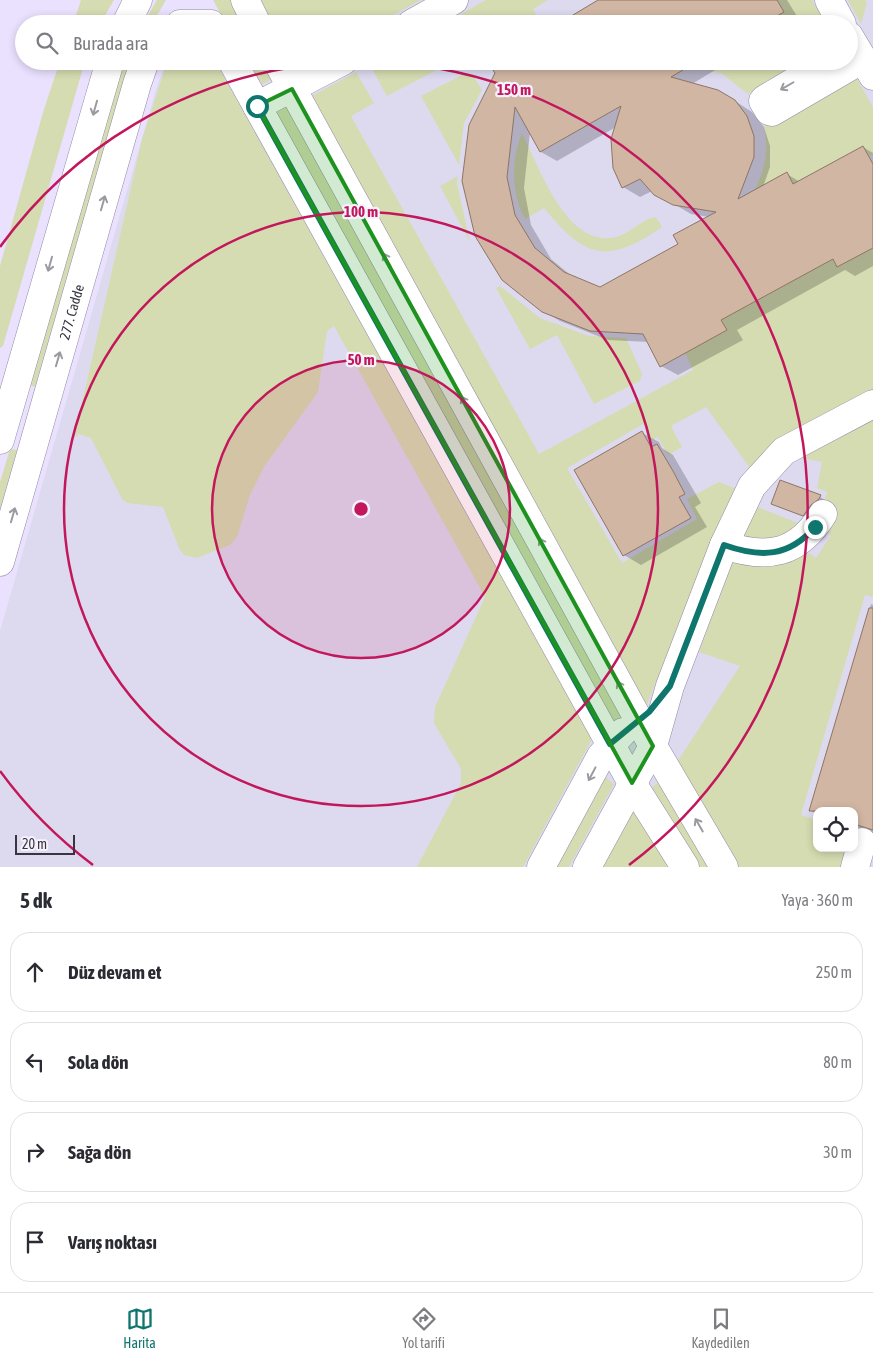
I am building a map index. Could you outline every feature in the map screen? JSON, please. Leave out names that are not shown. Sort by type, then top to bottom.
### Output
[{"type":"street","points":[[130,15],[138,0]]},
{"type":"street","points":[[199,0],[206,15]]},
{"type":"street","points":[[427,15],[454,0]]},
{"type":"street","points":[[829,0],[837,15]]},
{"type":"street","points":[[36,435],[1,430],[107,70]]},
{"type":"street","name":"277. Cadde","points":[[0,562],[141,70]]},
{"type":"street","points":[[237,70],[610,744],[632,783],[685,867]]},
{"type":"street","points":[[282,70],[653,746],[724,867]]},
{"type":"street","points":[[257,106],[327,70]]},
{"type":"street","points":[[813,70],[765,98],[763,101],[769,111],[772,112],[827,70]]},
{"type":"street","points":[[587,867],[653,746],[670,686],[724,545],[745,498],[775,459],[793,446],[873,404]]},
{"type":"street","points":[[724,545],[756,552],[790,548],[807,536],[823,514]]},
{"type":"street","points":[[541,867],[601,756],[610,744],[656,705],[670,686]]},
{"type":"highlighted area","points":[[292,89],[653,746],[632,783],[257,106]]},
{"type":"shaded area","points":[[258,0],[873,0],[873,867],[0,867],[0,631],[163,70],[858,70],[858,15],[247,15]]},
{"type":"green space","points":[[81,0],[114,0],[105,15],[76,15]]},
{"type":"green space","points":[[157,0],[166,0],[157,15],[148,15]]},
{"type":"green space","points":[[213,0],[233,0],[240,15],[221,15]]},
{"type":"green space","points":[[258,0],[421,0],[394,15],[266,15]]},
{"type":"green space","points":[[486,0],[548,0],[533,9],[536,15],[459,15]]},
{"type":"green space","points":[[777,0],[812,0],[821,15],[779,15],[784,12]]},
{"type":"green space","points":[[848,0],[865,0],[867,3],[861,24],[858,15],[856,15]]},
{"type":"green space","points":[[57,70],[82,70],[3,346],[0,348],[0,266],[44,109]]},
{"type":"green space","points":[[119,70],[127,70],[35,387],[28,384]]},
{"type":"green space","points":[[164,70],[220,70],[592,739],[523,867],[417,867],[461,783],[461,769],[434,723],[435,707],[485,597],[334,326],[327,331],[318,392],[264,467],[250,495],[237,537],[230,545],[197,558],[184,555],[179,548],[163,507],[127,503],[122,499],[91,438],[79,434],[74,438],[142,139]]},
{"type":"green space","points":[[253,70],[270,70],[273,76],[271,80],[262,84]]},
{"type":"green space","points":[[373,70],[437,70],[387,96]]},
{"type":"green space","points":[[704,70],[792,70],[748,94],[721,73]]},
{"type":"green space","points":[[356,72],[374,103],[351,116],[539,454],[693,370],[685,353],[727,330],[721,320],[833,259],[837,267],[873,248],[873,390],[786,435],[750,468],[706,407],[671,426],[682,447],[668,455],[658,437],[652,440],[643,424],[567,468],[622,563],[697,519],[687,499],[719,482],[737,489],[709,550],[646,707],[310,97]]},
{"type":"green space","points":[[466,73],[474,77],[482,90],[464,123],[459,165],[421,96]]},
{"type":"green space","points":[[854,74],[873,107],[873,154],[869,156],[863,146],[793,184],[787,173],[755,190],[765,159],[764,126]]},
{"type":"green space","points":[[287,103],[623,718],[613,725],[272,107]]},
{"type":"green space","points":[[522,133],[555,199],[566,215],[579,228],[594,236],[610,238],[622,235],[644,221],[655,217],[661,224],[661,228],[625,248],[597,251],[585,246],[572,237],[544,208],[525,219],[517,199],[514,176],[518,143]]},
{"type":"green space","points":[[458,176],[457,183],[470,242],[440,186]]},
{"type":"green space","points":[[500,286],[540,318],[589,336],[626,338],[642,374],[640,381],[594,404],[557,335],[530,349],[496,288]]},
{"type":"green space","points":[[873,419],[873,597],[865,595],[801,815],[813,819],[813,852],[847,852],[843,867],[738,867],[677,762],[740,666],[699,652],[734,558],[806,551],[816,558],[831,535],[827,533],[837,512],[823,505],[827,492],[817,488],[822,462],[796,457]]},
{"type":"green space","points":[[10,449],[17,450],[0,509],[0,482]]},
{"type":"green space","points":[[755,506],[805,526],[791,539],[740,540]]},
{"type":"green space","points":[[604,776],[614,784],[569,867],[555,867]]},
{"type":"green space","points":[[661,781],[711,867],[698,867],[652,787]]},
{"type":"green space","points":[[633,810],[669,867],[602,867]]},
{"type":"building","points":[[598,0],[777,0],[784,12],[779,15],[573,15]]},
{"type":"building","points":[[493,70],[683,70],[671,77],[718,90],[735,100],[747,116],[754,136],[754,157],[738,199],[787,172],[793,184],[863,146],[873,164],[873,248],[837,267],[833,259],[721,320],[727,330],[660,367],[643,334],[590,331],[542,312],[502,280],[475,236],[462,181],[469,125],[495,73]],"holes":[[[621,106],[611,139],[613,168],[622,188],[640,179],[654,195],[673,205],[716,212],[673,235],[678,244],[600,287],[564,272],[535,248],[515,215],[507,177],[515,107],[540,152]]]},
{"type":"building","points":[[642,431],[651,447],[657,444],[673,471],[685,494],[679,497],[691,518],[623,556],[574,470]]},
{"type":"building","points":[[780,480],[821,495],[803,516],[771,504]]},
{"type":"building","points":[[869,608],[873,608],[873,830],[858,825],[858,807],[813,807],[813,811],[809,811]]},
{"type":"route","points":[[257,106],[610,744],[649,712],[670,686],[724,545],[756,552],[780,551],[798,544],[815,527]]}]
